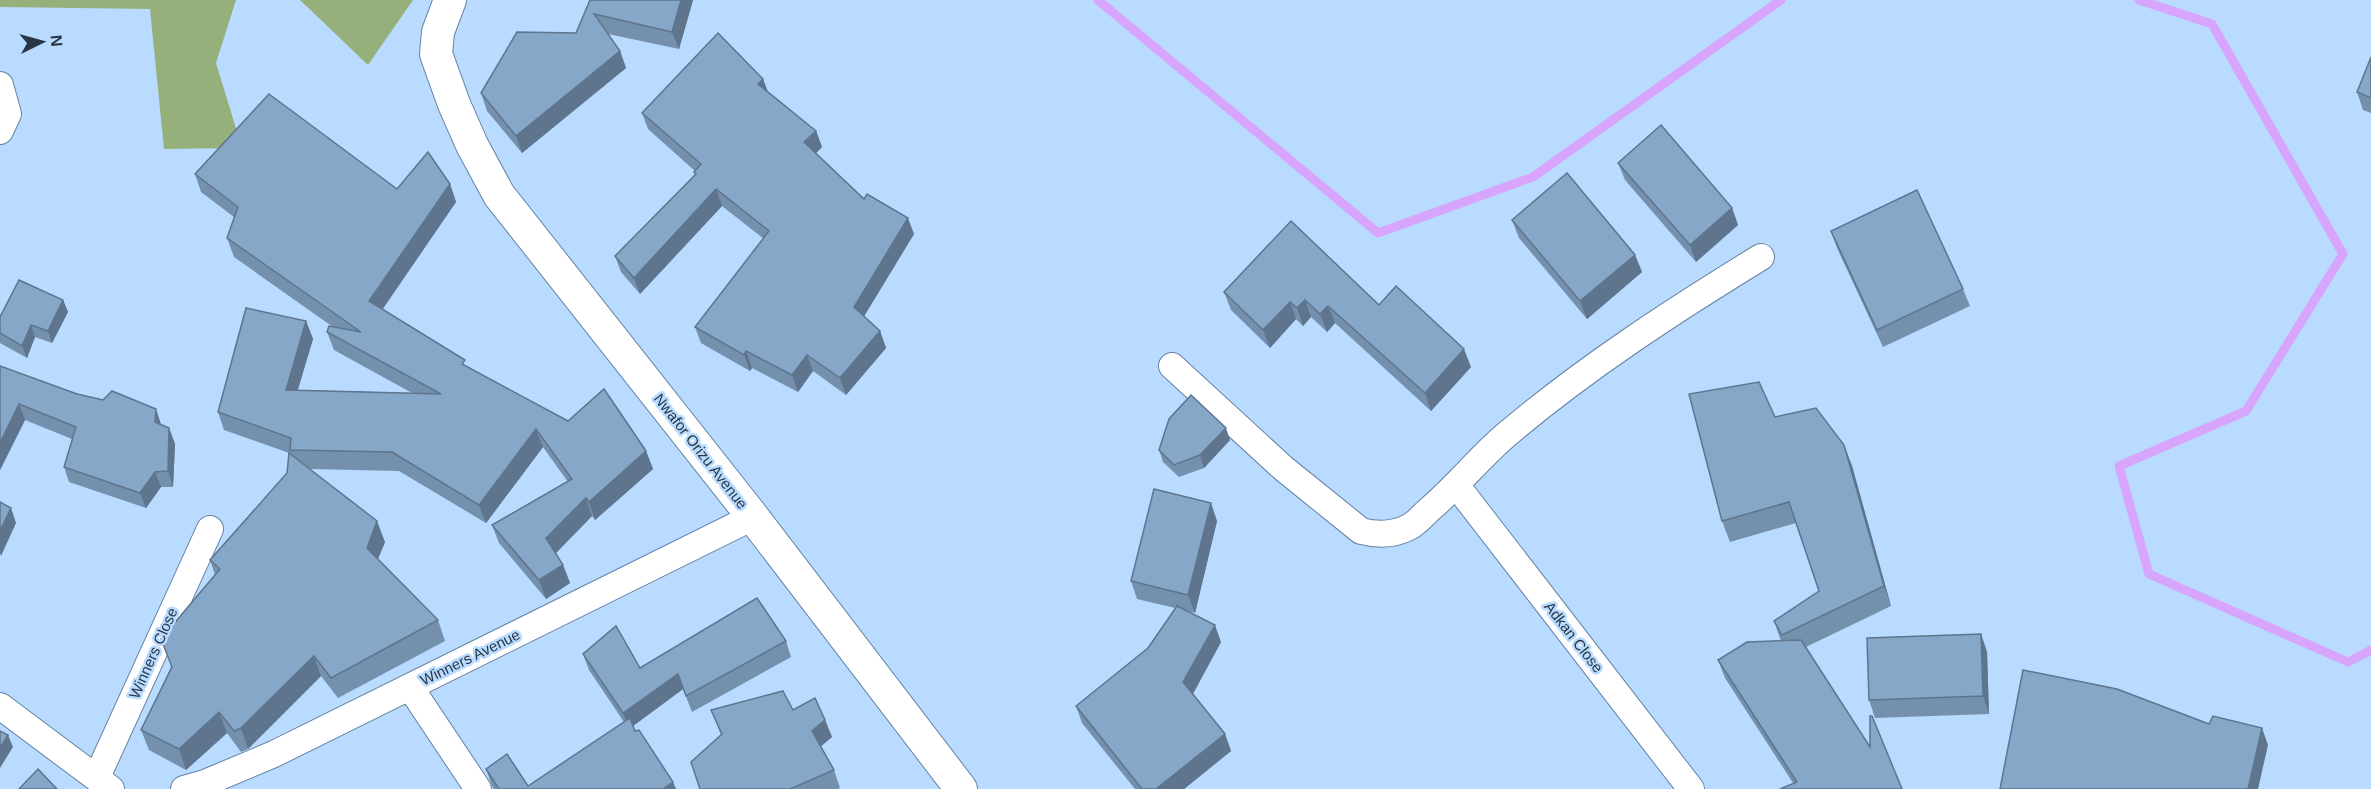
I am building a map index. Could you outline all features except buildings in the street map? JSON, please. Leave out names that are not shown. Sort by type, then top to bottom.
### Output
[{"type":"street","name":"Nwafor Orizu Avenue","points":[[450,0],[438,33],[436,54],[472,145],[499,195],[753,517],[961,789]]},
{"type":"street","points":[[0,85],[8,114],[0,131]]},
{"type":"street","points":[[1172,366],[1283,468],[1361,531],[1376,534],[1391,533],[1411,526],[1457,486],[1504,437],[1540,408],[1676,310],[1761,257]]},
{"type":"street","name":"Adkan Close","points":[[1457,486],[1691,789]]},
{"type":"street","name":"Winners Avenue","points":[[184,789],[205,783],[274,754],[753,517]]},
{"type":"street","name":"Winners Close","points":[[104,783],[210,529]]},
{"type":"street","points":[[410,687],[477,789]]},
{"type":"street","points":[[0,706],[104,783]]},
{"type":"green space","points":[[0,0],[236,0],[216,63],[242,148],[164,149],[150,9],[0,7]]},
{"type":"green space","points":[[300,0],[413,0],[368,65]]},
{"type":"waterway","points":[[1098,0],[1378,233],[1533,177],[1781,0]]},
{"type":"waterway","points":[[2139,0],[2212,24],[2343,254],[2246,411],[2119,466],[2149,574],[2348,662],[2371,650]]}]
